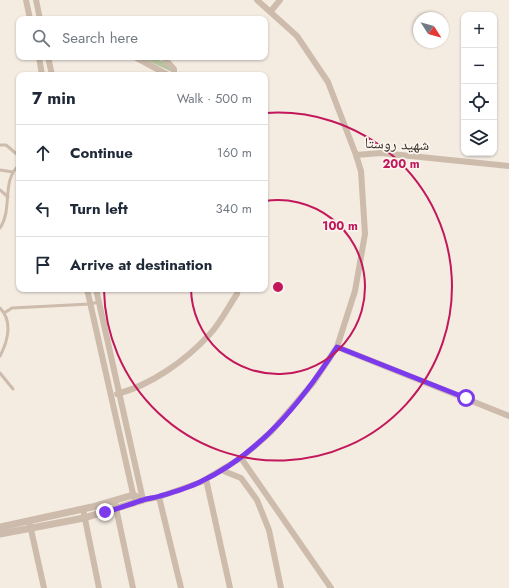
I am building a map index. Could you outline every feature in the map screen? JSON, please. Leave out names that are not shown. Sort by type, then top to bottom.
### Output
[{"type":"street","points":[[26,0],[29,16]]},
{"type":"street","points":[[36,0],[39,16]]},
{"type":"street","points":[[0,527],[84,518],[143,500],[159,497],[206,479],[241,458],[271,432],[313,384],[337,347],[355,291],[365,234],[361,170],[328,82],[297,36],[257,0]]},
{"type":"street","points":[[271,11],[280,0]]},
{"type":"street","points":[[39,60],[41,72]]},
{"type":"street","points":[[49,60],[51,72]]},
{"type":"street","points":[[140,60],[162,72]]},
{"type":"street","points":[[166,60],[174,69],[174,72]]},
{"type":"street","name":"شهید روستا","points":[[356,155],[381,153],[509,166]]},
{"type":"street","points":[[88,292],[112,395],[135,503]]},
{"type":"street","points":[[97,292],[143,500]]},
{"type":"street","points":[[112,395],[148,381],[180,362],[210,334],[237,292]]},
{"type":"street","points":[[337,347],[509,416]]},
{"type":"street","points":[[241,458],[331,588]]},
{"type":"street","points":[[221,470],[241,478],[257,500],[268,530],[281,588]]},
{"type":"street","points":[[206,479],[230,588]]},
{"type":"street","points":[[0,534],[133,495],[143,500]]},
{"type":"street","points":[[159,497],[181,588]]},
{"type":"street","points":[[115,500],[133,588]]},
{"type":"street","points":[[82,509],[98,588]]},
{"type":"street","points":[[30,524],[44,588]]},
{"type":"lane","points":[[0,144],[6,145],[16,153]]},
{"type":"lane","points":[[0,228],[5,220],[8,188],[13,172],[16,168]]},
{"type":"lane","points":[[0,170],[13,172]]},
{"type":"lane","points":[[0,190],[8,197]]},
{"type":"lane","points":[[4,312],[12,308],[90,304],[99,302]]},
{"type":"lane","points":[[0,308],[4,312],[8,322],[8,334],[0,356]]},
{"type":"lane","points":[[0,373],[13,389]]},
{"type":"green space","points":[[146,60],[159,60],[167,64],[172,72]]},
{"type":"route","points":[[105,512],[143,500],[159,497],[201,482],[241,458],[271,432],[313,384],[337,347],[466,398]]}]
